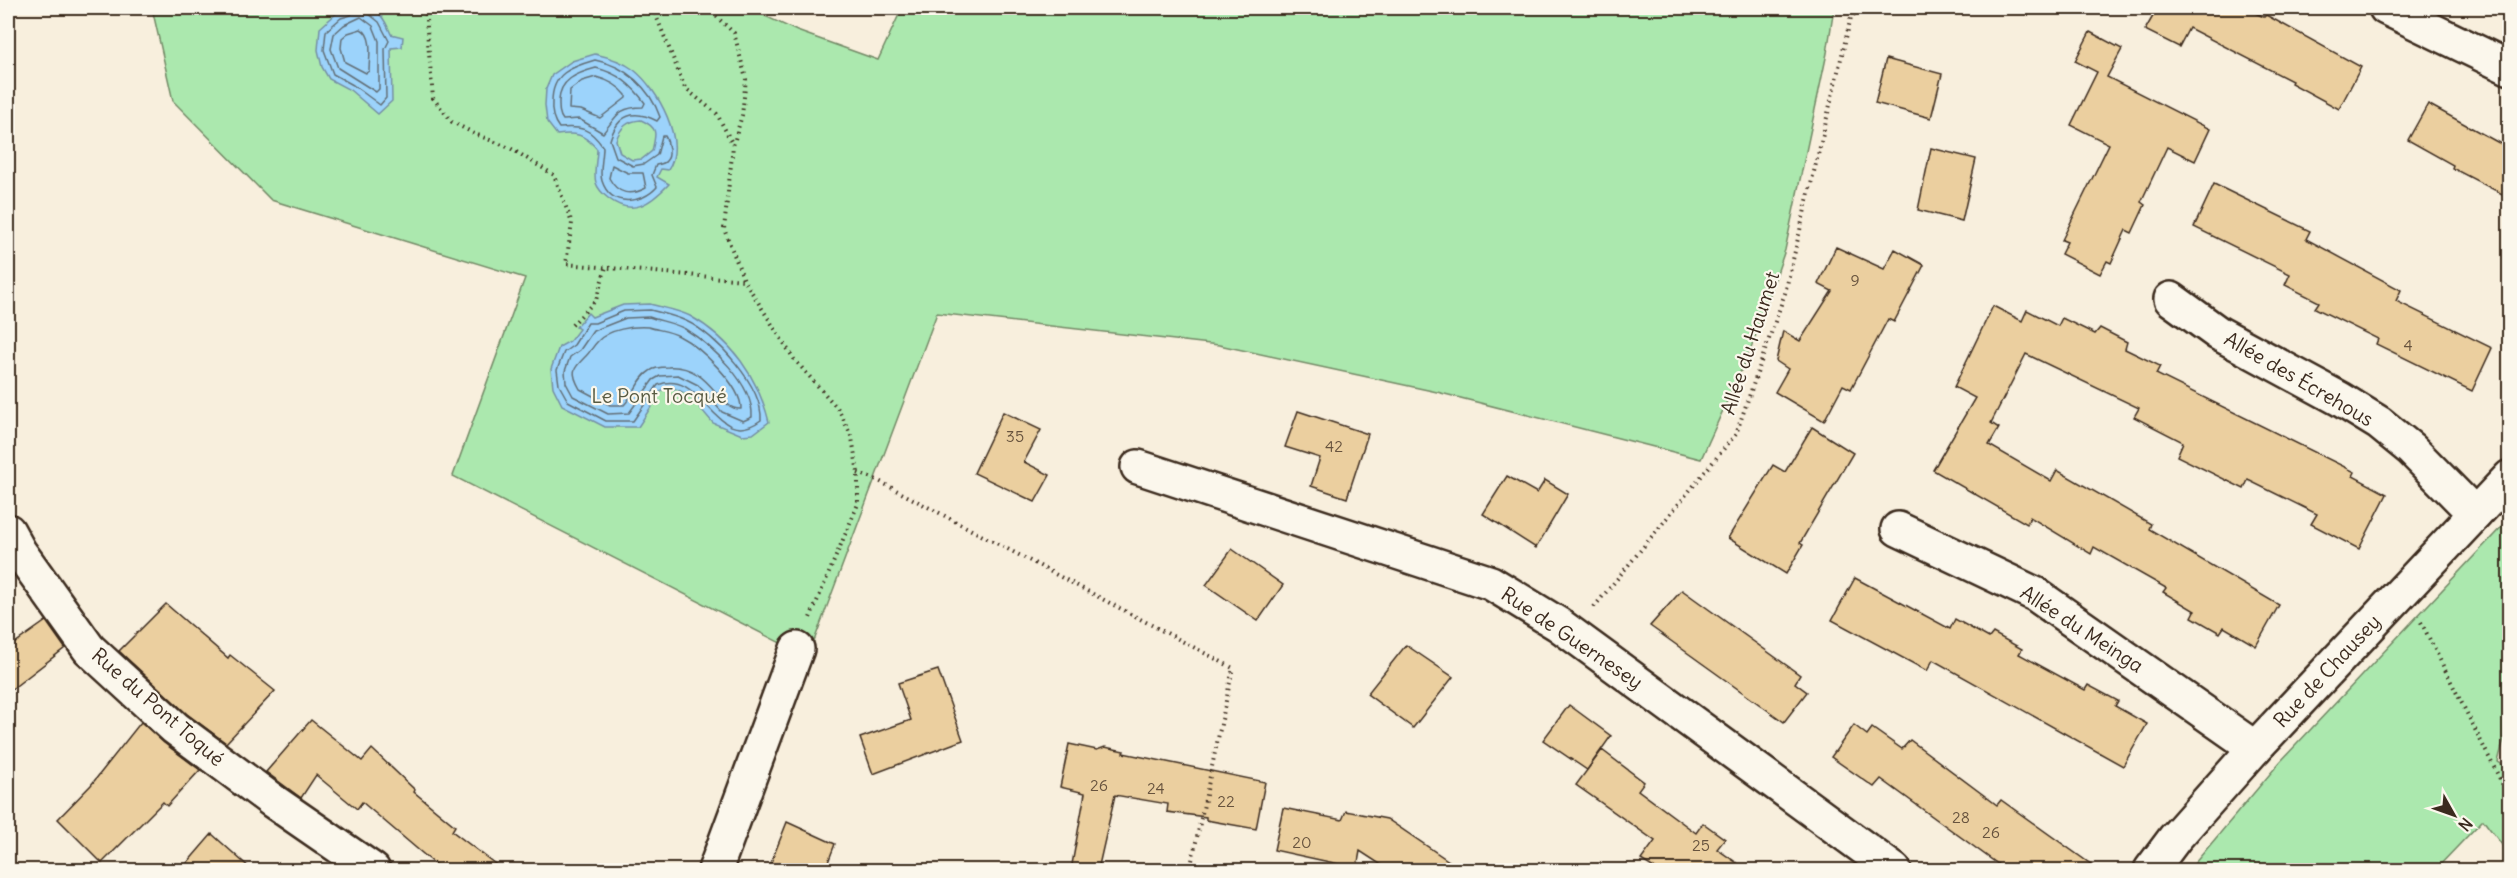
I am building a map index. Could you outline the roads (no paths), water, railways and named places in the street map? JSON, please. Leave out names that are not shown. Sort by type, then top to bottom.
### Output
[{"type":"street","points":[[2386,8],[2510,68]]},
{"type":"street","name":"Allée des Écrehous","points":[[2171,299],[2218,333],[2340,399],[2379,423],[2411,449],[2475,514]]},
{"type":"street","name":"Rue de Guernesey","points":[[1138,467],[1491,583],[1558,624],[1893,870]]},
{"type":"street","name":"Rue de Chausey","points":[[2151,870],[2175,838],[2255,748],[2510,477]]},
{"type":"street","name":"Allée du Meinga","points":[[1898,529],[2035,594],[2255,748]]},
{"type":"street","name":"Rue du Pont Toqué","points":[[8,531],[19,551],[89,650],[175,728],[273,801],[373,870]]},
{"type":"street","points":[[715,870],[797,649]]},
{"type":"water","points":[[362,8],[377,12],[384,19],[391,34],[403,37],[402,47],[391,48],[392,101],[378,114],[350,90],[329,79],[322,67],[318,50],[320,28],[338,12]]},
{"type":"water","points":[[595,54],[620,62],[634,70],[643,79],[660,103],[672,131],[673,158],[668,170],[661,169],[657,177],[669,184],[648,202],[640,206],[625,207],[608,198],[598,187],[595,179],[597,149],[579,135],[557,135],[547,122],[546,89],[552,75],[572,61]],"holes":[[[641,120],[651,126],[655,132],[652,151],[642,159],[632,160],[620,153],[616,140],[622,128],[628,123]]]},
{"type":"water","points":[[650,304],[690,316],[718,336],[741,361],[750,375],[769,422],[753,434],[742,435],[713,423],[689,395],[676,389],[662,390],[638,427],[605,427],[562,405],[553,387],[551,369],[559,347],[570,341],[579,329],[576,327],[588,313],[592,317],[623,305]]},
{"type":"park label","name":"Le Pont Tocqué","points":[[659,396]]}]
